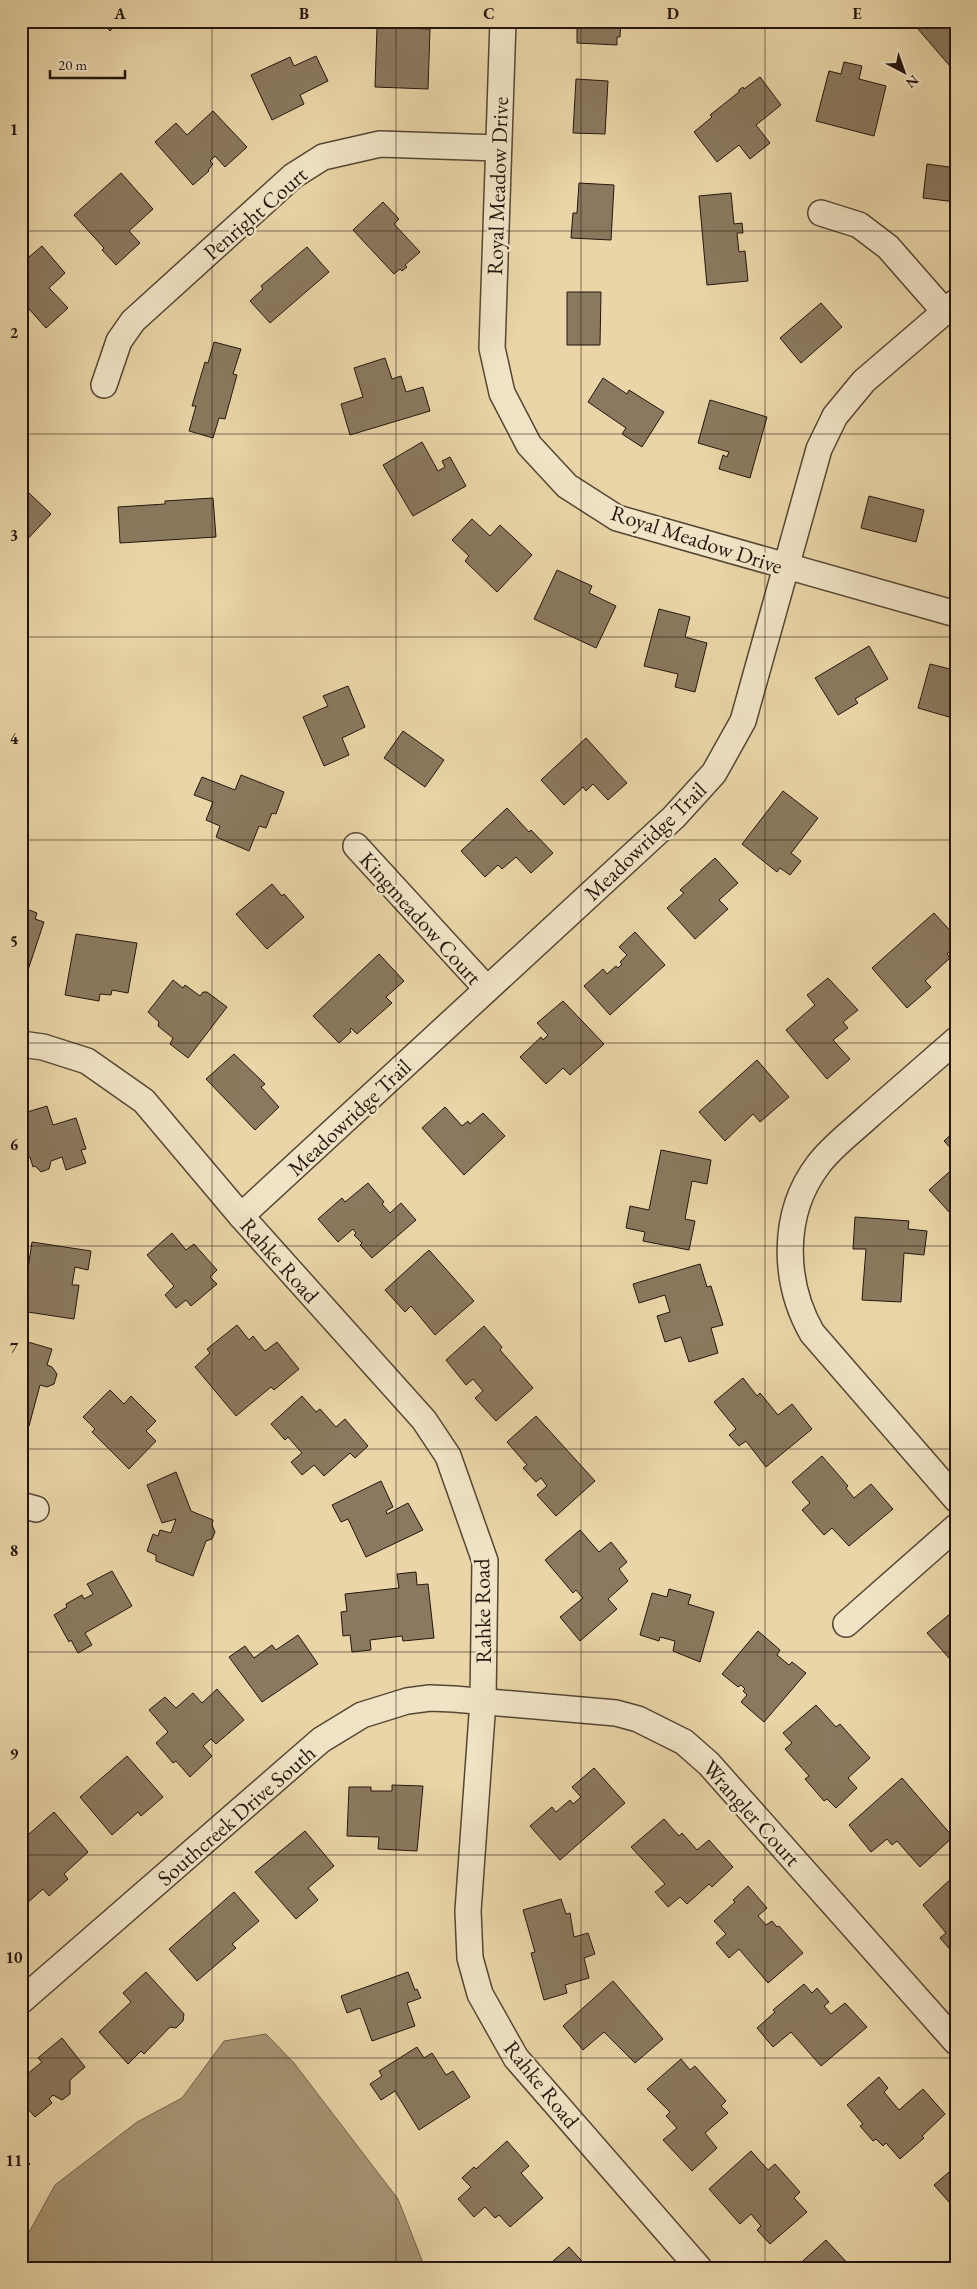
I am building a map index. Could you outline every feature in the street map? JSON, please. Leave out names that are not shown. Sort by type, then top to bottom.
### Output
[{"type":"street","name":"Royal Meadow Drive","points":[[503,21],[492,348],[502,393],[529,445],[567,486],[617,518],[787,568],[956,614]]},
{"type":"street","name":"Penright Court","points":[[104,385],[119,341],[133,321],[293,176],[323,157],[380,144],[498,148]]},
{"type":"street","points":[[821,213],[859,225],[888,247],[950,307]]},
{"type":"street","name":"Meadowridge Trail","points":[[241,1216],[674,816],[714,773],[743,721],[819,449],[835,416],[864,381],[950,307]]},
{"type":"street","name":"Kingmeadow Court","points":[[356,846],[487,989]]},
{"type":"street","points":[[956,1040],[842,1140],[818,1166],[806,1186],[797,1208],[791,1243],[790,1266],[794,1290],[802,1313],[812,1333],[956,1499]]},
{"type":"street","name":"Rahke Road","points":[[21,1044],[43,1047],[87,1061],[144,1101],[241,1216],[424,1420],[448,1456],[485,1561],[483,1701],[468,1911],[470,1958],[480,1994],[516,2058],[698,2268]]},
{"type":"street","points":[[846,1624],[956,1527]]},
{"type":"street","name":"Southcreek Drive South","points":[[21,2001],[321,1740],[362,1715],[401,1703],[430,1698],[483,1701]]},
{"type":"street","name":"Wrangler Court","points":[[483,1701],[616,1713],[638,1719],[684,1742],[709,1764],[956,2042]]},
{"type":"shaded area","points":[[266,2034],[294,2063],[398,2199],[425,2268],[41,2268],[21,2253],[21,2247],[55,2185],[137,2122],[182,2098],[224,2041]]},
{"type":"building","points":[[101,21],[120,21],[110,31]]},
{"type":"building","points":[[122,21],[133,21],[127,26]]},
{"type":"building","points":[[577,21],[621,21],[620,37],[617,37],[617,45],[577,43]]},
{"type":"building","points":[[924,21],[956,21],[956,59],[949,65],[918,29]]},
{"type":"building","points":[[377,27],[430,29],[428,89],[375,87]]},
{"type":"building","points":[[316,56],[328,81],[300,95],[304,104],[272,120],[251,75],[290,57],[294,66]]},
{"type":"building","points":[[844,62],[862,66],[859,79],[886,86],[874,136],[816,121],[829,71],[841,74]]},
{"type":"building","points":[[760,77],[781,105],[756,125],[770,143],[750,159],[739,145],[717,162],[694,132],[712,117],[710,115],[739,92],[739,90],[743,87],[744,89]]},
{"type":"building","points":[[576,79],[608,81],[605,134],[573,133]]},
{"type":"building","points":[[213,111],[247,147],[225,167],[215,156],[210,161],[213,164],[209,171],[193,185],[155,142],[176,123],[187,135]]},
{"type":"building","points":[[927,164],[956,168],[956,202],[923,198]]},
{"type":"building","points":[[121,173],[153,209],[129,231],[140,243],[116,265],[102,250],[104,248],[74,215]]},
{"type":"building","points":[[579,183],[614,185],[611,240],[571,238],[573,213],[577,213]]},
{"type":"building","points":[[731,193],[734,224],[742,223],[743,233],[737,233],[739,252],[745,251],[748,281],[707,285],[699,196]]},
{"type":"building","points":[[383,202],[399,219],[394,224],[420,252],[405,265],[407,267],[402,271],[400,269],[394,274],[353,230]]},
{"type":"building","points":[[42,246],[65,273],[49,288],[68,308],[46,328],[21,300],[21,264]]},
{"type":"building","points":[[307,247],[329,272],[270,323],[250,301],[263,289],[261,286]]},
{"type":"building","points":[[567,292],[601,292],[600,345],[567,345]]},
{"type":"building","points":[[821,303],[842,327],[801,363],[780,338]]},
{"type":"building","points":[[214,342],[241,349],[233,374],[237,375],[225,419],[219,418],[213,438],[189,431],[196,406],[192,406],[205,362],[208,363]]},
{"type":"building","points":[[385,358],[392,379],[401,376],[406,392],[423,387],[430,411],[350,435],[341,404],[363,397],[354,368]]},
{"type":"building","points":[[603,378],[627,394],[629,390],[664,412],[642,447],[622,434],[626,428],[588,402]]},
{"type":"building","points":[[710,400],[767,417],[750,478],[719,469],[723,455],[727,457],[729,452],[698,443]]},
{"type":"building","points":[[422,442],[438,471],[445,467],[442,461],[450,457],[466,486],[413,516],[383,465]]},
{"type":"building","points":[[21,492],[26,497],[29,493],[51,514],[23,544],[21,542]]},
{"type":"building","points":[[869,496],[924,510],[916,542],[861,528]]},
{"type":"building","points":[[213,498],[216,537],[120,543],[118,507],[165,504],[165,501]]},
{"type":"building","points":[[472,519],[490,536],[500,525],[532,555],[497,592],[465,561],[469,556],[452,540]]},
{"type":"building","points":[[557,570],[592,586],[589,593],[616,606],[596,648],[534,619]]},
{"type":"building","points":[[659,609],[690,617],[685,637],[707,643],[695,692],[675,687],[678,674],[644,666]]},
{"type":"building","points":[[869,646],[888,679],[855,699],[858,703],[838,715],[815,678]]},
{"type":"building","points":[[930,664],[954,670],[951,682],[956,683],[956,719],[918,708]]},
{"type":"building","points":[[348,686],[365,727],[342,738],[349,755],[324,766],[303,717],[328,706],[323,696]]},
{"type":"building","points":[[403,731],[444,760],[425,787],[384,758]]},
{"type":"building","points":[[586,738],[627,783],[608,800],[593,784],[586,791],[583,787],[564,805],[541,780]]},
{"type":"building","points":[[241,775],[284,792],[276,814],[272,813],[266,828],[259,826],[249,851],[216,837],[220,826],[206,820],[213,802],[194,795],[202,777],[235,790]]},
{"type":"building","points":[[783,791],[818,818],[791,853],[801,861],[790,875],[780,868],[777,872],[742,844]]},
{"type":"building","points":[[507,808],[529,832],[531,830],[553,853],[531,873],[516,857],[502,869],[498,865],[485,877],[461,851]]},
{"type":"building","points":[[715,858],[738,883],[719,900],[728,909],[695,939],[667,908],[684,893],[680,890]]},
{"type":"building","points":[[272,884],[282,896],[284,894],[304,917],[267,949],[236,914]]},
{"type":"building","points":[[21,907],[37,913],[35,919],[44,922],[23,985],[21,984]]},
{"type":"building","points":[[934,913],[956,937],[956,946],[947,954],[950,958],[925,981],[931,987],[907,1008],[872,968]]},
{"type":"building","points":[[635,932],[665,965],[610,1015],[584,986],[603,969],[607,974],[616,966],[618,968],[622,964],[620,962],[627,955],[619,947]]},
{"type":"building","points":[[76,934],[137,943],[128,993],[112,990],[111,995],[100,994],[99,1001],[65,995]]},
{"type":"building","points":[[379,954],[404,981],[386,997],[392,1003],[357,1034],[351,1028],[351,1032],[339,1043],[313,1016]]},
{"type":"building","points":[[828,978],[858,1010],[843,1022],[848,1028],[833,1040],[850,1059],[827,1079],[786,1030],[815,1005],[807,995]]},
{"type":"building","points":[[173,980],[183,988],[185,985],[200,996],[203,992],[207,992],[227,1007],[188,1058],[170,1044],[173,1038],[158,1026],[159,1022],[148,1012]]},
{"type":"building","points":[[563,1001],[604,1044],[570,1075],[563,1068],[546,1084],[520,1057],[541,1037],[543,1040],[548,1035],[537,1023]]},
{"type":"building","points":[[234,1054],[265,1084],[261,1087],[279,1107],[255,1130],[206,1079]]},
{"type":"building","points":[[757,1060],[789,1097],[760,1122],[753,1114],[725,1141],[699,1112]]},
{"type":"building","points":[[21,1104],[24,1113],[47,1106],[53,1125],[76,1118],[86,1149],[81,1150],[86,1163],[66,1170],[62,1157],[51,1161],[49,1169],[41,1172],[35,1166],[33,1167],[30,1157],[24,1159],[21,1151]]},
{"type":"building","points":[[445,1107],[462,1126],[468,1121],[470,1124],[483,1113],[505,1136],[464,1175],[422,1128]]},
{"type":"building","points":[[956,1130],[956,1154],[944,1141]]},
{"type":"building","points":[[661,1150],[711,1160],[707,1184],[692,1181],[685,1219],[695,1221],[689,1250],[643,1241],[645,1232],[626,1228],[630,1206],[649,1210]]},
{"type":"building","points":[[956,1166],[956,1208],[950,1213],[929,1190]]},
{"type":"building","points":[[368,1183],[384,1202],[382,1204],[390,1213],[401,1203],[416,1220],[372,1258],[360,1245],[362,1243],[354,1235],[356,1233],[353,1229],[338,1242],[318,1219],[342,1198],[345,1202]]},
{"type":"building","points":[[855,1217],[909,1221],[908,1229],[927,1231],[924,1255],[904,1253],[901,1302],[862,1300],[866,1249],[853,1249]]},
{"type":"building","points":[[172,1233],[186,1250],[194,1244],[217,1270],[210,1277],[217,1284],[191,1306],[186,1300],[176,1308],[165,1295],[174,1286],[147,1255]]},
{"type":"building","points":[[32,1242],[91,1251],[88,1270],[75,1267],[72,1285],[79,1285],[74,1319],[21,1311],[21,1280],[26,1281]]},
{"type":"building","points":[[429,1250],[474,1301],[435,1335],[411,1306],[405,1312],[385,1290]]},
{"type":"building","points":[[700,1264],[707,1287],[711,1286],[723,1325],[711,1328],[718,1353],[689,1362],[681,1337],[665,1342],[657,1316],[670,1312],[665,1295],[639,1303],[633,1284]]},
{"type":"building","points":[[237,1325],[249,1340],[253,1336],[265,1351],[277,1342],[299,1369],[274,1390],[271,1387],[236,1416],[195,1367],[210,1353],[207,1349]]},
{"type":"building","points":[[484,1326],[502,1347],[500,1350],[533,1388],[496,1421],[475,1398],[483,1391],[473,1379],[466,1385],[446,1360]]},
{"type":"building","points":[[21,1340],[52,1349],[47,1365],[52,1367],[57,1374],[54,1384],[47,1387],[40,1385],[29,1426],[21,1424]]},
{"type":"building","points":[[743,1378],[757,1396],[760,1393],[778,1415],[792,1404],[812,1429],[766,1467],[746,1441],[739,1446],[729,1435],[736,1429],[714,1402]]},
{"type":"building","points":[[110,1390],[124,1404],[131,1396],[156,1421],[146,1431],[156,1441],[129,1469],[92,1432],[95,1429],[83,1417]]},
{"type":"building","points":[[302,1396],[316,1412],[320,1409],[336,1427],[345,1419],[368,1446],[355,1458],[350,1453],[324,1476],[314,1465],[302,1475],[291,1462],[302,1453],[288,1437],[285,1440],[271,1424]]},
{"type":"building","points":[[536,1416],[595,1481],[556,1516],[537,1495],[547,1486],[541,1478],[536,1482],[523,1468],[527,1465],[507,1442]]},
{"type":"building","points":[[822,1456],[848,1486],[846,1488],[854,1498],[871,1484],[893,1509],[849,1546],[832,1528],[824,1535],[802,1510],[810,1503],[792,1482]]},
{"type":"building","points":[[176,1472],[191,1511],[213,1520],[212,1525],[215,1532],[212,1539],[206,1541],[193,1576],[156,1561],[156,1555],[147,1551],[153,1534],[158,1536],[160,1530],[171,1533],[176,1519],[162,1523],[147,1485]]},
{"type":"building","points":[[381,1481],[393,1507],[386,1511],[387,1514],[408,1503],[423,1530],[366,1557],[348,1519],[341,1522],[332,1505]]},
{"type":"building","points":[[580,1530],[599,1552],[611,1542],[627,1562],[619,1569],[628,1581],[608,1599],[617,1609],[580,1641],[560,1617],[583,1598],[576,1590],[573,1593],[545,1560]]},
{"type":"building","points":[[112,1571],[132,1606],[85,1633],[92,1645],[78,1653],[71,1640],[69,1642],[54,1615],[67,1607],[66,1604],[82,1595],[84,1599],[93,1594],[87,1584]]},
{"type":"building","points":[[416,1572],[417,1585],[428,1584],[434,1638],[403,1641],[402,1636],[370,1640],[371,1650],[352,1652],[350,1635],[343,1636],[341,1612],[347,1611],[345,1594],[399,1588],[397,1574]]},
{"type":"building","points":[[669,1589],[691,1595],[688,1604],[714,1612],[700,1662],[673,1651],[675,1641],[660,1637],[659,1641],[640,1635],[652,1593],[667,1597]]},
{"type":"building","points":[[956,1609],[956,1666],[927,1633]]},
{"type":"building","points":[[758,1631],[780,1650],[777,1655],[789,1665],[792,1662],[806,1673],[764,1722],[741,1702],[747,1695],[743,1691],[745,1689],[741,1685],[738,1687],[722,1674]]},
{"type":"building","points":[[298,1635],[318,1664],[262,1702],[229,1657],[245,1646],[254,1658],[272,1645],[276,1650]]},
{"type":"building","points":[[217,1689],[244,1720],[216,1744],[211,1739],[203,1746],[212,1756],[190,1777],[176,1761],[173,1763],[156,1743],[168,1732],[149,1710],[165,1697],[176,1708],[193,1693],[202,1703]]},
{"type":"building","points":[[816,1705],[836,1727],[840,1724],[870,1758],[848,1778],[857,1788],[836,1808],[827,1799],[824,1801],[805,1779],[809,1776],[785,1749],[792,1743],[783,1733]]},
{"type":"building","points":[[127,1756],[163,1797],[141,1816],[138,1812],[112,1835],[80,1797]]},
{"type":"building","points":[[594,1768],[625,1803],[560,1860],[530,1826],[552,1807],[556,1812],[570,1800],[573,1804],[581,1797],[572,1787]]},
{"type":"building","points":[[902,1778],[953,1837],[920,1867],[897,1841],[892,1845],[887,1839],[871,1852],[849,1825]]},
{"type":"building","points":[[392,1785],[423,1786],[417,1851],[378,1849],[379,1837],[347,1836],[349,1787],[371,1787],[371,1791],[392,1791]]},
{"type":"building","points":[[54,1812],[88,1852],[64,1874],[68,1879],[49,1896],[43,1889],[26,1904],[21,1899],[21,1841]]},
{"type":"building","points":[[664,1819],[679,1836],[682,1833],[697,1850],[709,1840],[733,1867],[712,1887],[709,1884],[687,1904],[680,1897],[668,1907],[655,1892],[665,1884],[631,1847]]},
{"type":"building","points":[[305,1831],[334,1866],[308,1888],[318,1900],[296,1919],[255,1872]]},
{"type":"building","points":[[954,1876],[956,1878],[956,1956],[940,1938],[946,1933],[923,1905]]},
{"type":"building","points":[[748,1886],[767,1908],[758,1916],[766,1925],[772,1921],[777,1927],[779,1926],[803,1953],[768,1983],[739,1949],[729,1958],[716,1943],[726,1934],[714,1921],[735,1902],[733,1900]]},
{"type":"building","points":[[234,1892],[259,1921],[232,1944],[236,1948],[197,1981],[169,1949]]},
{"type":"building","points":[[561,1899],[566,1914],[570,1913],[574,1937],[588,1933],[595,1954],[584,1958],[589,1978],[565,1985],[567,1993],[544,2000],[531,1953],[535,1952],[523,1910]]},
{"type":"building","points":[[146,1972],[184,2014],[183,2021],[176,2028],[170,2027],[144,2054],[141,2051],[128,2064],[99,2032],[131,2002],[123,1993]]},
{"type":"building","points":[[408,1972],[415,1990],[417,1989],[421,1998],[407,2003],[415,2026],[372,2041],[360,2008],[347,2013],[341,1996]]},
{"type":"building","points":[[613,1981],[663,2039],[635,2063],[604,2032],[583,2050],[563,2026]]},
{"type":"building","points":[[804,1984],[812,1993],[817,1988],[829,2002],[824,2006],[831,2014],[845,2003],[867,2027],[821,2066],[791,2032],[773,2047],[757,2028],[775,2012],[773,2010]]},
{"type":"building","points":[[62,2038],[85,2067],[70,2080],[70,2094],[62,2100],[53,2095],[49,2099],[52,2103],[35,2117],[21,2101],[21,2079],[42,2062],[38,2058]]},
{"type":"building","points":[[417,2047],[424,2058],[432,2053],[446,2075],[453,2071],[470,2097],[419,2130],[395,2091],[381,2100],[370,2084],[382,2076],[379,2071]]},
{"type":"building","points":[[681,2059],[690,2070],[695,2066],[726,2101],[721,2106],[728,2113],[705,2133],[717,2148],[692,2171],[663,2140],[677,2128],[666,2116],[670,2112],[647,2089]]},
{"type":"building","points":[[879,2077],[888,2088],[884,2092],[899,2110],[923,2089],[945,2114],[922,2136],[924,2138],[900,2159],[886,2143],[883,2146],[876,2139],[873,2141],[860,2126],[863,2124],[847,2105]]},
{"type":"building","points":[[507,2141],[529,2166],[521,2173],[543,2198],[510,2227],[499,2215],[495,2218],[485,2207],[474,2217],[458,2199],[471,2187],[462,2178],[474,2167],[476,2169]]},
{"type":"building","points":[[751,2151],[768,2170],[775,2164],[800,2192],[794,2198],[807,2212],[770,2244],[757,2230],[761,2226],[751,2214],[740,2224],[709,2189]]},
{"type":"building","points":[[21,2154],[30,2164],[21,2172]]},
{"type":"building","points":[[956,2166],[956,2210],[934,2185]]},
{"type":"building","points":[[826,2240],[852,2268],[795,2268]]},
{"type":"building","points":[[569,2247],[588,2268],[545,2268]]}]
